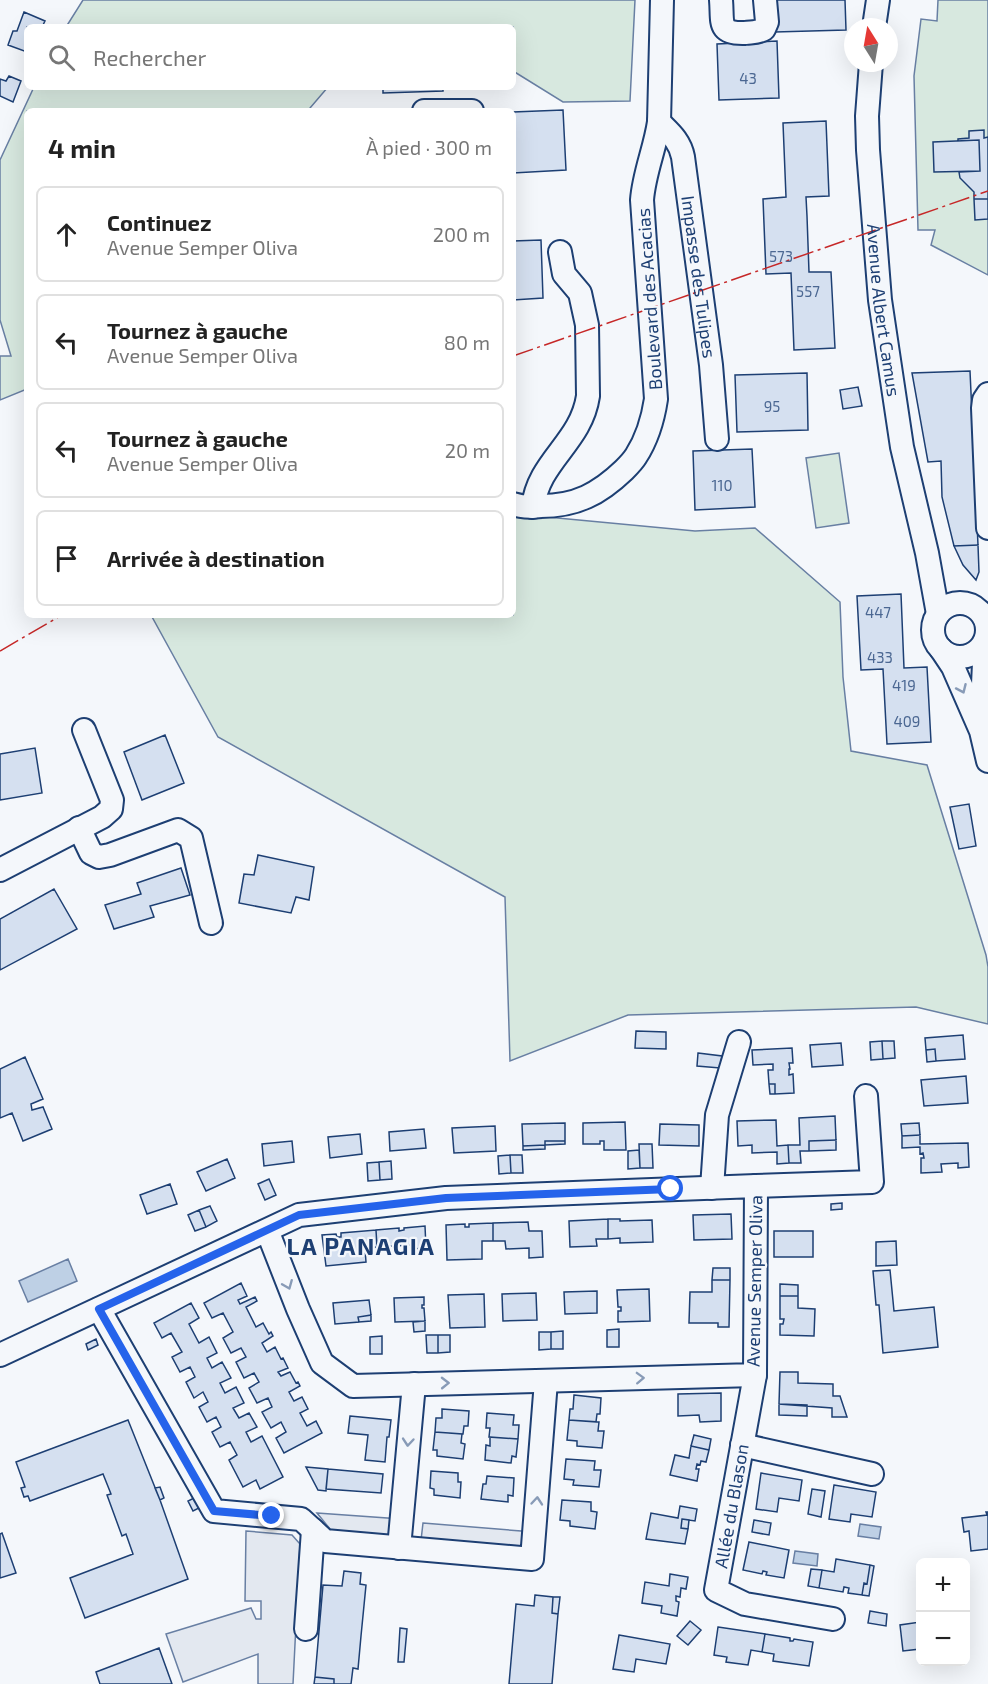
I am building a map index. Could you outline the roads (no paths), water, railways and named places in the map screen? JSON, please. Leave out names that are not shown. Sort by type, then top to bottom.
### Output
[{"type":"street","name":"Boulevard des Acacias","points":[[523,505],[557,506],[578,501],[598,492],[635,458],[651,422],[656,399],[642,200],[643,182],[659,122],[662,0]]},
{"type":"street","points":[[721,0],[724,28],[734,33],[756,32],[764,29],[767,22],[765,0]]},
{"type":"street","points":[[875,18],[878,0]]},
{"type":"street","name":"Avenue Albert Camus","points":[[870,72],[867,116],[868,150],[879,300],[902,447],[927,553],[938,614]]},
{"type":"street","name":"Impasse des Tulipes","points":[[659,122],[675,138],[682,150],[711,365],[717,439]]},
{"type":"street","points":[[523,505],[534,498],[540,480],[579,425],[588,396],[585,314],[580,293],[564,274],[560,252]]},
{"type":"street","points":[[988,394],[984,400],[988,528]]},
{"type":"street","name":"Avenue Albert Camus","points":[[927,553],[949,593],[974,602]]},
{"type":"street","points":[[941,649],[948,654],[965,657],[980,649],[985,642],[988,625],[974,602],[946,606],[938,614],[933,632],[935,641],[953,667],[981,731],[988,761]]},
{"type":"street","points":[[981,731],[985,642]]},
{"type":"street","points":[[0,870],[102,817],[111,809],[112,800],[84,730]]},
{"type":"street","points":[[79,828],[91,853],[99,857],[178,830],[190,838],[211,923]]},
{"type":"street","points":[[712,1188],[717,1115],[739,1042]]},
{"type":"street","points":[[756,1186],[872,1182],[866,1096]]},
{"type":"street","name":"Avenue Semper Oliva","points":[[0,1355],[299,1215],[446,1198],[756,1186],[755,1375],[353,1386],[322,1363],[267,1230]]},
{"type":"street","points":[[99,1309],[214,1511],[301,1519],[325,1541],[532,1559],[546,1381]]},
{"type":"street","name":"Allée du Blason","points":[[755,1375],[716,1590],[745,1604],[833,1619]]},
{"type":"street","points":[[399,1548],[414,1384]]},
{"type":"street","points":[[742,1445],[872,1474]]},
{"type":"street","points":[[306,1629],[313,1530]]},
{"type":"water","points":[[68,1259],[77,1281],[28,1302],[19,1281]]},
{"type":"water","points":[[860,1524],[881,1527],[879,1539],[858,1536]]},
{"type":"water","points":[[795,1551],[818,1554],[817,1566],[793,1563]]},
{"type":"district","name":"LA PANAGIA","points":[[361,1245]]}]
